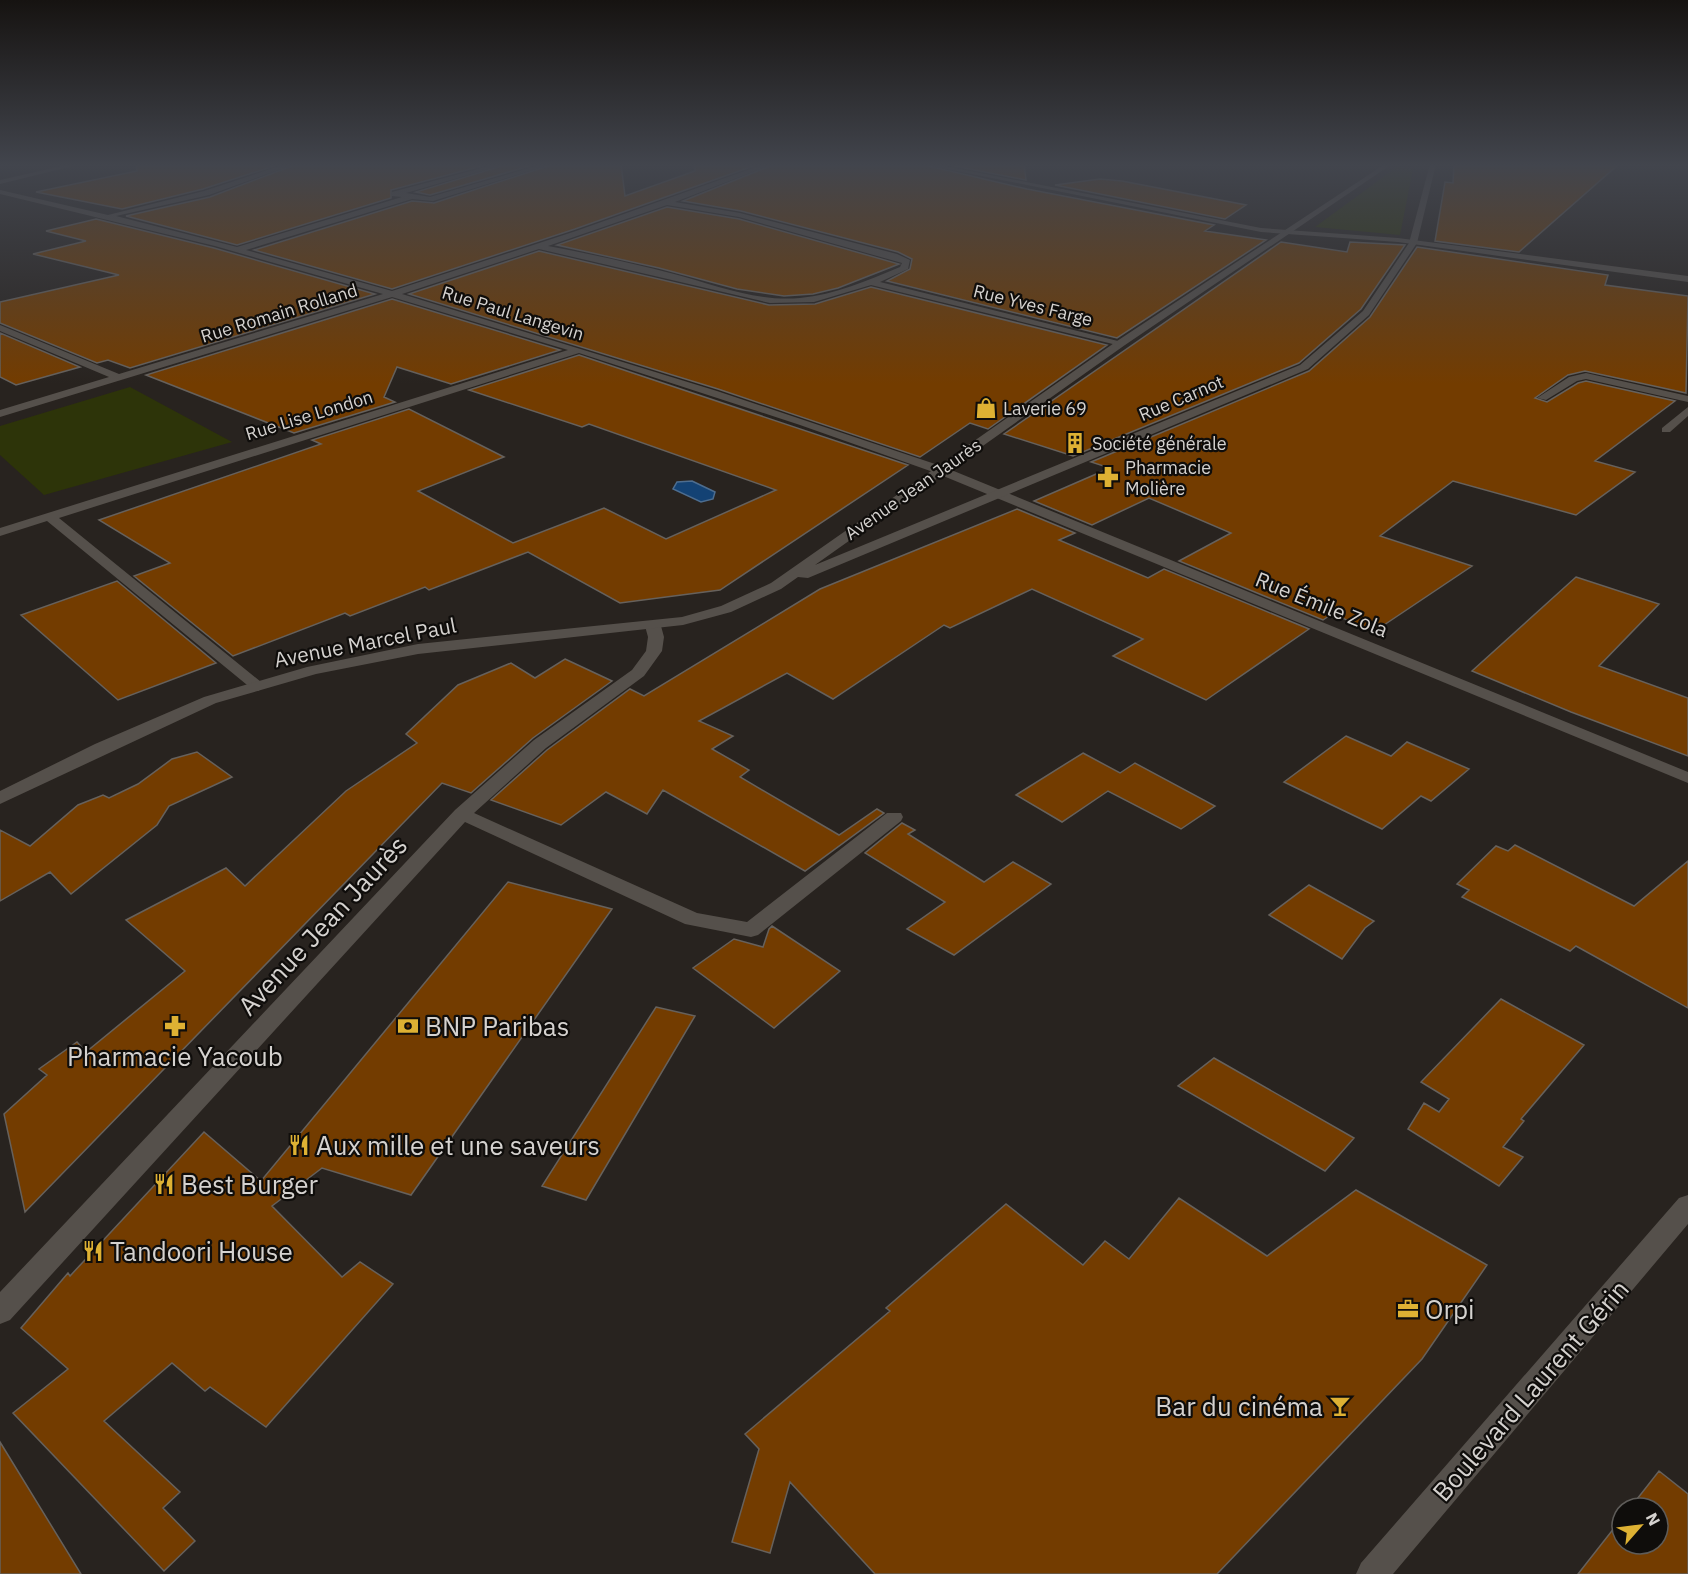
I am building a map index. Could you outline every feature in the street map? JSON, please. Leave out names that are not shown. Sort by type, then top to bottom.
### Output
[{"type":"street","name":"Rue Paul Langevin","points":[[189,237],[398,294],[579,350],[832,430],[940,470]]},
{"type":"street","points":[[236,250],[277,237]]},
{"type":"street","name":"Rue Romain Rolland","points":[[0,414],[398,294],[568,237]]},
{"type":"street","points":[[541,247],[615,261],[749,297],[786,302],[821,296],[870,282],[904,269],[907,262],[894,256],[824,237]]},
{"type":"street","name":"Avenue Jean Jaurès","points":[[0,1311],[462,814],[540,744],[638,673],[654,651],[656,637],[653,626],[726,609],[776,586],[1121,343],[1276,237]]},
{"type":"street","points":[[1354,237],[1688,279]]},
{"type":"street","name":"Rue Carnot","points":[[776,586],[1304,367],[1366,313],[1413,243],[1414,237]]},
{"type":"street","name":"Rue Yves Farge","points":[[870,282],[1121,343]]},
{"type":"street","points":[[0,328],[120,378]]},
{"type":"street","name":"Rue Lise London","points":[[0,532],[579,350]]},
{"type":"street","points":[[1542,398],[1573,379],[1586,376],[1688,399]]},
{"type":"street","points":[[1666,430],[1688,410]]},
{"type":"street","name":"Rue Émile Zola","points":[[940,470],[1688,778]]},
{"type":"street","points":[[50,517],[258,686]]},
{"type":"street","name":"Avenue Marcel Paul","points":[[0,798],[101,748],[210,700],[313,670],[418,649],[653,626]]},
{"type":"street","points":[[462,814],[692,919],[751,930],[894,817]]},
{"type":"street","name":"Boulevard Laurent Gérin","points":[[1372,1574],[1688,1206]]},
{"type":"green space","points":[[130,387],[232,442],[44,495],[0,455],[0,426]]},
{"type":"water","points":[[692,481],[715,492],[713,499],[701,502],[673,489],[677,482]]},
{"type":"building","points":[[72,237],[171,237],[375,294],[130,368],[108,360],[97,363],[0,323],[0,302],[119,275],[33,254],[86,241]]},
{"type":"building","points":[[208,237],[262,237],[237,245]]},
{"type":"building","points":[[294,237],[549,237],[392,289],[254,250]]},
{"type":"building","points":[[579,237],[805,237],[899,264],[838,288],[813,294],[784,296],[737,289],[659,268],[557,245]]},
{"type":"building","points":[[842,237],[1249,237],[1266,240],[1117,338],[887,281],[910,269],[912,259],[898,252]]},
{"type":"building","points":[[1436,237],[1536,237],[1519,252],[1435,241]]},
{"type":"building","points":[[1281,242],[1347,252],[1350,242],[1405,245],[1361,309],[1299,363],[1073,456],[1004,434]]},
{"type":"building","points":[[1417,247],[1608,275],[1605,285],[1688,296],[1686,393],[1585,371],[1568,375],[1535,398],[1547,402],[1578,383],[1586,381],[1675,401],[1595,461],[1635,472],[1576,515],[1453,481],[1380,536],[1472,566],[1375,631],[1332,614],[1323,620],[1179,561],[1231,533],[1149,498],[1092,525],[1034,501],[1110,468],[1091,462],[1309,371],[1370,317]]},
{"type":"building","points":[[539,251],[769,305],[815,304],[871,287],[1107,345],[988,429],[970,423],[920,457],[718,389],[409,294]]},
{"type":"building","points":[[392,299],[560,350],[451,384],[397,367],[384,397],[395,402],[294,433],[146,375]]},
{"type":"building","points":[[0,333],[80,367],[16,385],[0,377]]},
{"type":"building","points":[[579,355],[908,465],[720,590],[620,603],[528,552],[429,590],[425,587],[350,616],[345,613],[233,656],[134,576],[170,563],[99,520],[321,444],[312,440],[409,409],[504,457],[418,491],[513,543],[604,508],[666,539],[776,490],[589,424],[582,427],[469,390]]},
{"type":"building","points":[[1017,509],[1075,533],[1059,540],[1148,578],[1164,569],[1309,629],[1206,700],[1113,656],[1143,639],[1032,589],[950,628],[944,625],[833,699],[787,673],[699,721],[733,736],[712,749],[749,770],[740,777],[839,835],[877,809],[884,813],[805,871],[663,790],[647,814],[606,792],[561,825],[491,800],[547,750],[630,689],[644,696],[820,589]]},
{"type":"building","points":[[1576,577],[1659,604],[1599,666],[1688,698],[1688,756],[1571,712],[1472,671]]},
{"type":"building","points":[[117,581],[216,663],[118,700],[21,615]]},
{"type":"building","points":[[565,659],[612,681],[533,738],[471,793],[442,783],[25,1212],[4,1114],[47,1075],[39,1069],[77,1042],[86,1052],[185,971],[126,920],[226,868],[245,886],[346,791],[417,743],[406,734],[458,685],[511,663],[535,678]]},
{"type":"building","points":[[1346,736],[1391,756],[1407,742],[1469,769],[1431,801],[1421,796],[1382,829],[1284,782]]},
{"type":"building","points":[[197,752],[232,777],[169,806],[157,825],[71,894],[50,872],[0,901],[0,830],[30,846],[78,805],[103,795],[109,798],[138,784],[172,759]]},
{"type":"building","points":[[1083,753],[1120,773],[1135,763],[1215,806],[1181,829],[1108,791],[1062,822],[1016,795]]},
{"type":"building","points":[[902,823],[915,830],[908,834],[984,882],[1013,862],[1051,884],[954,955],[907,929],[945,902],[865,853]]},
{"type":"building","points":[[1515,845],[1634,906],[1688,861],[1688,1008],[1576,946],[1570,951],[1462,897],[1469,890],[1457,884],[1496,846],[1508,851]]},
{"type":"building","points":[[508,882],[612,909],[411,1195],[322,1168],[272,1206],[342,1277],[360,1262],[393,1284],[266,1427],[210,1387],[205,1391],[172,1363],[104,1421],[180,1492],[163,1508],[195,1541],[164,1571],[13,1413],[68,1369],[21,1328],[68,1273],[70,1276],[204,1132],[261,1181]]},
{"type":"building","points":[[1309,885],[1374,921],[1365,928],[1342,959],[1269,915]]},
{"type":"building","points":[[772,926],[840,971],[774,1028],[693,968],[734,939],[763,947]]},
{"type":"building","points":[[1501,999],[1584,1045],[1521,1119],[1524,1121],[1503,1147],[1523,1157],[1499,1186],[1408,1129],[1424,1103],[1439,1112],[1449,1099],[1421,1082]]},
{"type":"building","points":[[656,1007],[695,1016],[586,1200],[542,1186]]},
{"type":"building","points":[[1214,1058],[1354,1138],[1325,1171],[1178,1086]]},
{"type":"building","points":[[1356,1190],[1487,1265],[1422,1359],[1217,1574],[875,1574],[790,1482],[770,1553],[732,1542],[759,1449],[745,1434],[890,1311],[886,1308],[1006,1204],[1083,1265],[1105,1241],[1129,1259],[1179,1198],[1267,1256]]},
{"type":"building","points":[[0,1442],[81,1574],[0,1574]]},
{"type":"building","points":[[1659,1471],[1688,1494],[1688,1574],[1578,1574],[1610,1533],[1610,1556],[1670,1556],[1670,1496],[1639,1496]]},
{"type":"place","name":"Laverie 69","points":[[986,408]]},
{"type":"place","name":"Société générale","points":[[1075,443]]},
{"type":"place","name":"Pharmacie Molière","points":[[1108,477]]},
{"type":"place","name":"Pharmacie Yacoub","points":[[175,1026]]},
{"type":"place","name":"BNP Paribas","points":[[408,1026]]},
{"type":"place","name":"Aux mille et une saveurs","points":[[299,1145]]},
{"type":"place","name":"Best Burger","points":[[164,1184]]},
{"type":"place","name":"Tandoori House","points":[[93,1251]]},
{"type":"place","name":"Orpi","points":[[1408,1309]]},
{"type":"place","name":"Bar du cinéma","points":[[1340,1406]]}]
